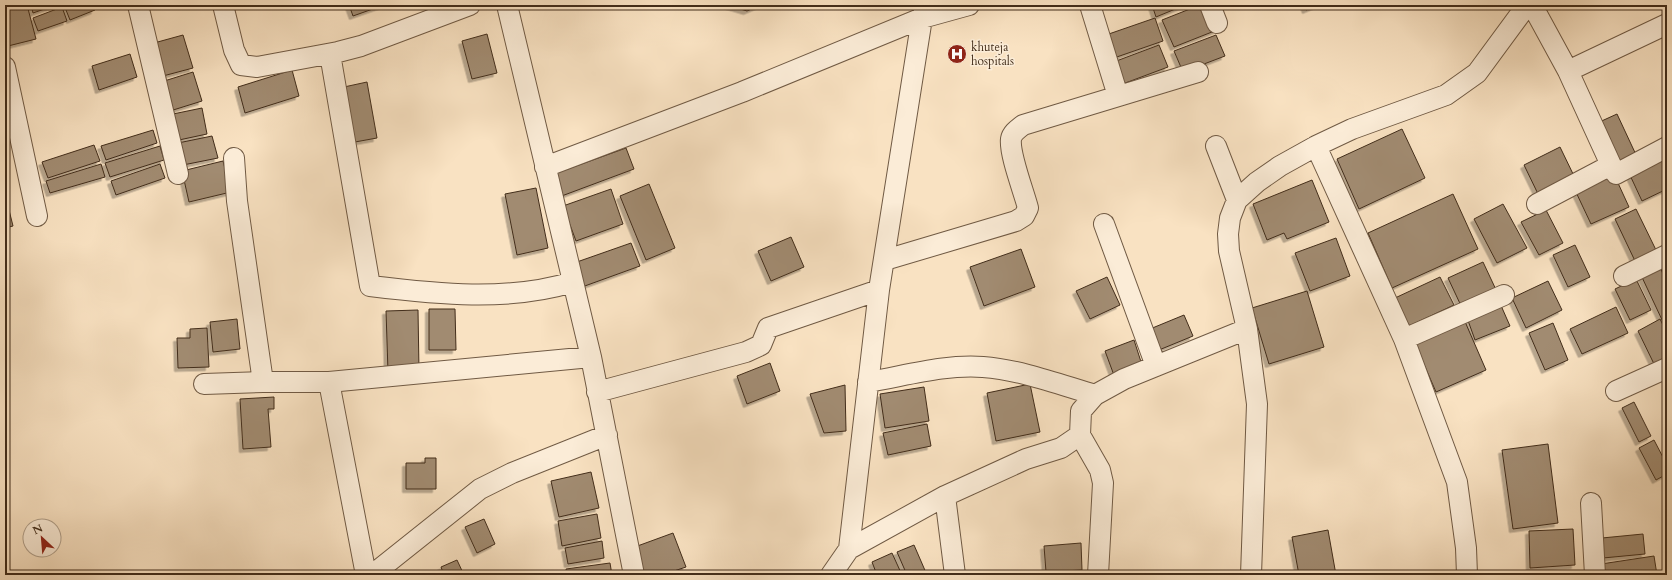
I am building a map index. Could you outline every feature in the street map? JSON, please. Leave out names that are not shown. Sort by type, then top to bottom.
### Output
[{"type":"street","points":[[138,5],[178,174]]},
{"type":"street","points":[[223,5],[234,50],[241,65],[257,67],[330,54],[362,46],[470,5]]},
{"type":"street","points":[[507,5],[592,358],[597,392],[607,435],[634,575]]},
{"type":"street","points":[[545,167],[742,92],[924,12],[969,5]]},
{"type":"street","points":[[1090,5],[1118,96]]},
{"type":"street","points":[[1251,575],[1257,404],[1247,329],[1229,251],[1228,234],[1230,218],[1237,200],[1257,182],[1280,166],[1316,146],[1352,129],[1446,94],[1477,73],[1528,5]]},
{"type":"street","points":[[1532,5],[1568,71],[1616,174],[1667,147]]},
{"type":"street","points":[[849,549],[879,290],[924,12]]},
{"type":"street","points":[[1568,71],[1667,24]]},
{"type":"street","points":[[330,54],[370,286],[466,294],[527,292],[573,282]]},
{"type":"street","points":[[5,67],[37,216]]},
{"type":"street","points":[[884,260],[1016,221],[1024,216],[1028,208],[1011,139],[1016,131],[1024,125],[1198,72]]},
{"type":"street","points":[[1216,146],[1237,200]]},
{"type":"street","points":[[1316,146],[1404,339],[1457,482],[1466,548],[1467,575]]},
{"type":"street","points":[[234,158],[237,201],[263,382]]},
{"type":"street","points":[[1537,204],[1611,165]]},
{"type":"street","points":[[1104,224],[1156,366]]},
{"type":"street","points":[[1624,276],[1667,255]]},
{"type":"street","points":[[597,392],[746,352],[761,345],[768,328],[879,290]]},
{"type":"street","points":[[1404,339],[1504,295]]},
{"type":"street","points":[[1098,575],[1102,483],[1100,470],[1080,435],[1081,411],[1095,395],[1124,379],[1247,329]]},
{"type":"street","points":[[204,384],[329,382],[592,358]]},
{"type":"street","points":[[868,382],[956,367],[983,367],[1018,372],[1095,395]]},
{"type":"street","points":[[1616,391],[1667,368]]},
{"type":"street","points":[[329,382],[366,575]]},
{"type":"street","points":[[372,575],[480,489],[512,473],[607,435]]},
{"type":"street","points":[[831,575],[849,549],[945,496],[1026,459],[1061,448],[1080,435]]},
{"type":"street","points":[[945,496],[956,575]]},
{"type":"street","points":[[1591,503],[1594,575]]},
{"type":"building","points":[[5,5],[27,5],[36,39],[8,46],[5,36]]},
{"type":"building","points":[[31,5],[56,5],[33,13]]},
{"type":"building","points":[[64,5],[93,5],[95,10],[70,20]]},
{"type":"building","points":[[349,5],[384,5],[353,16]]},
{"type":"building","points":[[727,5],[761,5],[747,11]]},
{"type":"building","points":[[1152,5],[1185,5],[1156,17]]},
{"type":"building","points":[[1200,5],[1207,5],[1217,30],[1174,47],[1162,20]]},
{"type":"building","points":[[1304,5],[1318,5],[1306,10]]},
{"type":"building","points":[[62,7],[67,21],[38,31],[33,18]]},
{"type":"building","points":[[1155,18],[1163,41],[1111,59],[1103,36]]},
{"type":"building","points":[[487,34],[497,73],[472,79],[462,41]]},
{"type":"building","points":[[183,35],[193,68],[163,76],[154,43]]},
{"type":"building","points":[[1216,35],[1225,56],[1183,72],[1174,51]]},
{"type":"building","points":[[1159,45],[1168,67],[1120,85],[1111,63]]},
{"type":"building","points":[[130,54],[137,77],[99,90],[92,66]]},
{"type":"building","points":[[292,70],[299,96],[245,113],[238,87]]},
{"type":"building","points":[[193,72],[202,101],[170,111],[161,82]]},
{"type":"building","points":[[367,82],[377,138],[355,142],[344,87]]},
{"type":"building","points":[[202,108],[207,134],[179,140],[173,114]]},
{"type":"building","points":[[1617,114],[1638,159],[1616,169],[1595,124]]},
{"type":"building","points":[[1402,129],[1425,178],[1359,209],[1337,159]]},
{"type":"building","points":[[153,130],[157,143],[106,160],[101,146]]},
{"type":"building","points":[[212,136],[218,158],[183,165],[178,143]]},
{"type":"building","points":[[94,145],[100,161],[48,178],[42,162]]},
{"type":"building","points":[[160,146],[164,160],[110,177],[105,163]]},
{"type":"building","points":[[1560,147],[1575,178],[1539,196],[1524,165]]},
{"type":"building","points":[[626,148],[634,169],[559,197],[551,175]]},
{"type":"building","points":[[1667,154],[1667,189],[1642,201],[1628,171]]},
{"type":"building","points":[[223,161],[231,192],[189,202],[182,171]]},
{"type":"building","points":[[101,164],[105,177],[50,193],[46,181]]},
{"type":"building","points":[[160,164],[165,178],[116,195],[111,181]]},
{"type":"building","points":[[1612,170],[1629,207],[1591,224],[1574,188]]},
{"type":"building","points":[[1312,180],[1329,222],[1287,239],[1284,233],[1267,240],[1253,204]]},
{"type":"building","points":[[649,184],[675,248],[646,260],[620,196]]},
{"type":"building","points":[[536,188],[548,248],[517,255],[505,194]]},
{"type":"building","points":[[611,189],[623,224],[576,241],[563,206]]},
{"type":"building","points":[[1453,194],[1478,249],[1392,288],[1368,233]]},
{"type":"building","points":[[1503,204],[1527,248],[1497,263],[1474,219]]},
{"type":"building","points":[[1636,209],[1656,250],[1635,261],[1615,219]]},
{"type":"building","points":[[9,210],[13,226],[5,228],[5,212]]},
{"type":"building","points":[[1546,210],[1563,243],[1539,255],[1521,222]]},
{"type":"building","points":[[791,237],[804,267],[771,281],[758,251]]},
{"type":"building","points":[[1336,238],[1350,276],[1310,291],[1295,253]]},
{"type":"building","points":[[631,243],[640,266],[582,287],[574,263]]},
{"type":"building","points":[[1575,245],[1590,277],[1568,287],[1553,255]]},
{"type":"building","points":[[1021,249],[1035,287],[984,306],[970,267]]},
{"type":"building","points":[[1483,262],[1498,294],[1463,310],[1448,278]]},
{"type":"building","points":[[1659,265],[1667,283],[1667,321],[1663,322],[1640,273]]},
{"type":"building","points":[[1107,277],[1120,305],[1090,319],[1076,291]]},
{"type":"building","points":[[1440,277],[1454,305],[1409,326],[1395,298]]},
{"type":"building","points":[[1636,279],[1651,310],[1630,320],[1615,289]]},
{"type":"building","points":[[1548,281],[1562,310],[1526,328],[1512,298]]},
{"type":"building","points":[[1307,291],[1324,347],[1269,364],[1252,308]]},
{"type":"building","points":[[1499,301],[1510,326],[1475,340],[1466,315]]},
{"type":"building","points":[[1616,307],[1628,333],[1582,354],[1570,329]]},
{"type":"building","points":[[429,309],[455,309],[456,350],[429,350]]},
{"type":"building","points":[[418,310],[419,371],[388,372],[386,311]]},
{"type":"building","points":[[1184,315],[1193,336],[1159,350],[1150,329]]},
{"type":"building","points":[[1463,317],[1486,370],[1436,392],[1413,339]]},
{"type":"building","points":[[237,319],[240,349],[213,352],[210,322]]},
{"type":"building","points":[[1660,319],[1667,333],[1667,360],[1655,366],[1638,331]]},
{"type":"building","points":[[1553,323],[1568,360],[1545,370],[1529,333]]},
{"type":"building","points":[[207,328],[209,367],[178,368],[177,338],[190,338],[190,329]]},
{"type":"building","points":[[1134,340],[1143,368],[1115,378],[1105,351]]},
{"type":"building","points":[[770,363],[780,391],[747,404],[737,376]]},
{"type":"building","points":[[1030,384],[1040,432],[996,441],[987,393]]},
{"type":"building","points":[[845,385],[846,431],[824,433],[810,394]]},
{"type":"building","points":[[924,387],[929,421],[885,428],[880,394]]},
{"type":"building","points":[[274,397],[274,409],[268,409],[271,447],[243,449],[240,399]]},
{"type":"building","points":[[1634,402],[1651,436],[1639,442],[1622,408]]},
{"type":"building","points":[[927,424],[931,446],[888,455],[883,433]]},
{"type":"building","points":[[1654,440],[1667,465],[1667,474],[1656,480],[1639,448]]},
{"type":"building","points":[[1548,444],[1558,523],[1513,529],[1502,450]]},
{"type":"building","points":[[425,458],[436,458],[436,489],[406,489],[406,463],[425,463]]},
{"type":"building","points":[[591,472],[599,508],[559,517],[551,481]]},
{"type":"building","points":[[597,514],[601,538],[562,546],[558,521]]},
{"type":"building","points":[[484,519],[495,544],[477,553],[465,527]]},
{"type":"building","points":[[1573,529],[1575,565],[1530,568],[1529,531]]},
{"type":"building","points":[[1328,530],[1336,575],[1299,575],[1292,537]]},
{"type":"building","points":[[673,533],[686,567],[662,575],[642,575],[632,548]]},
{"type":"building","points":[[1643,534],[1645,554],[1603,558],[1602,538]]},
{"type":"building","points":[[602,541],[604,558],[568,564],[565,548]]},
{"type":"building","points":[[1081,543],[1082,570],[1046,572],[1044,546]]},
{"type":"building","points":[[914,545],[927,575],[907,575],[897,552]]},
{"type":"building","points":[[892,553],[902,575],[877,575],[872,562]]},
{"type":"building","points":[[1654,556],[1657,575],[1602,575],[1601,564]]},
{"type":"building","points":[[457,560],[464,575],[444,575],[441,567]]},
{"type":"building","points":[[610,563],[612,575],[567,575],[566,569]]},
{"type":"building","points":[[1575,571],[1575,575],[1529,575]]},
{"type":"place","name":"khuteja hospitals","points":[[957,54]]}]
